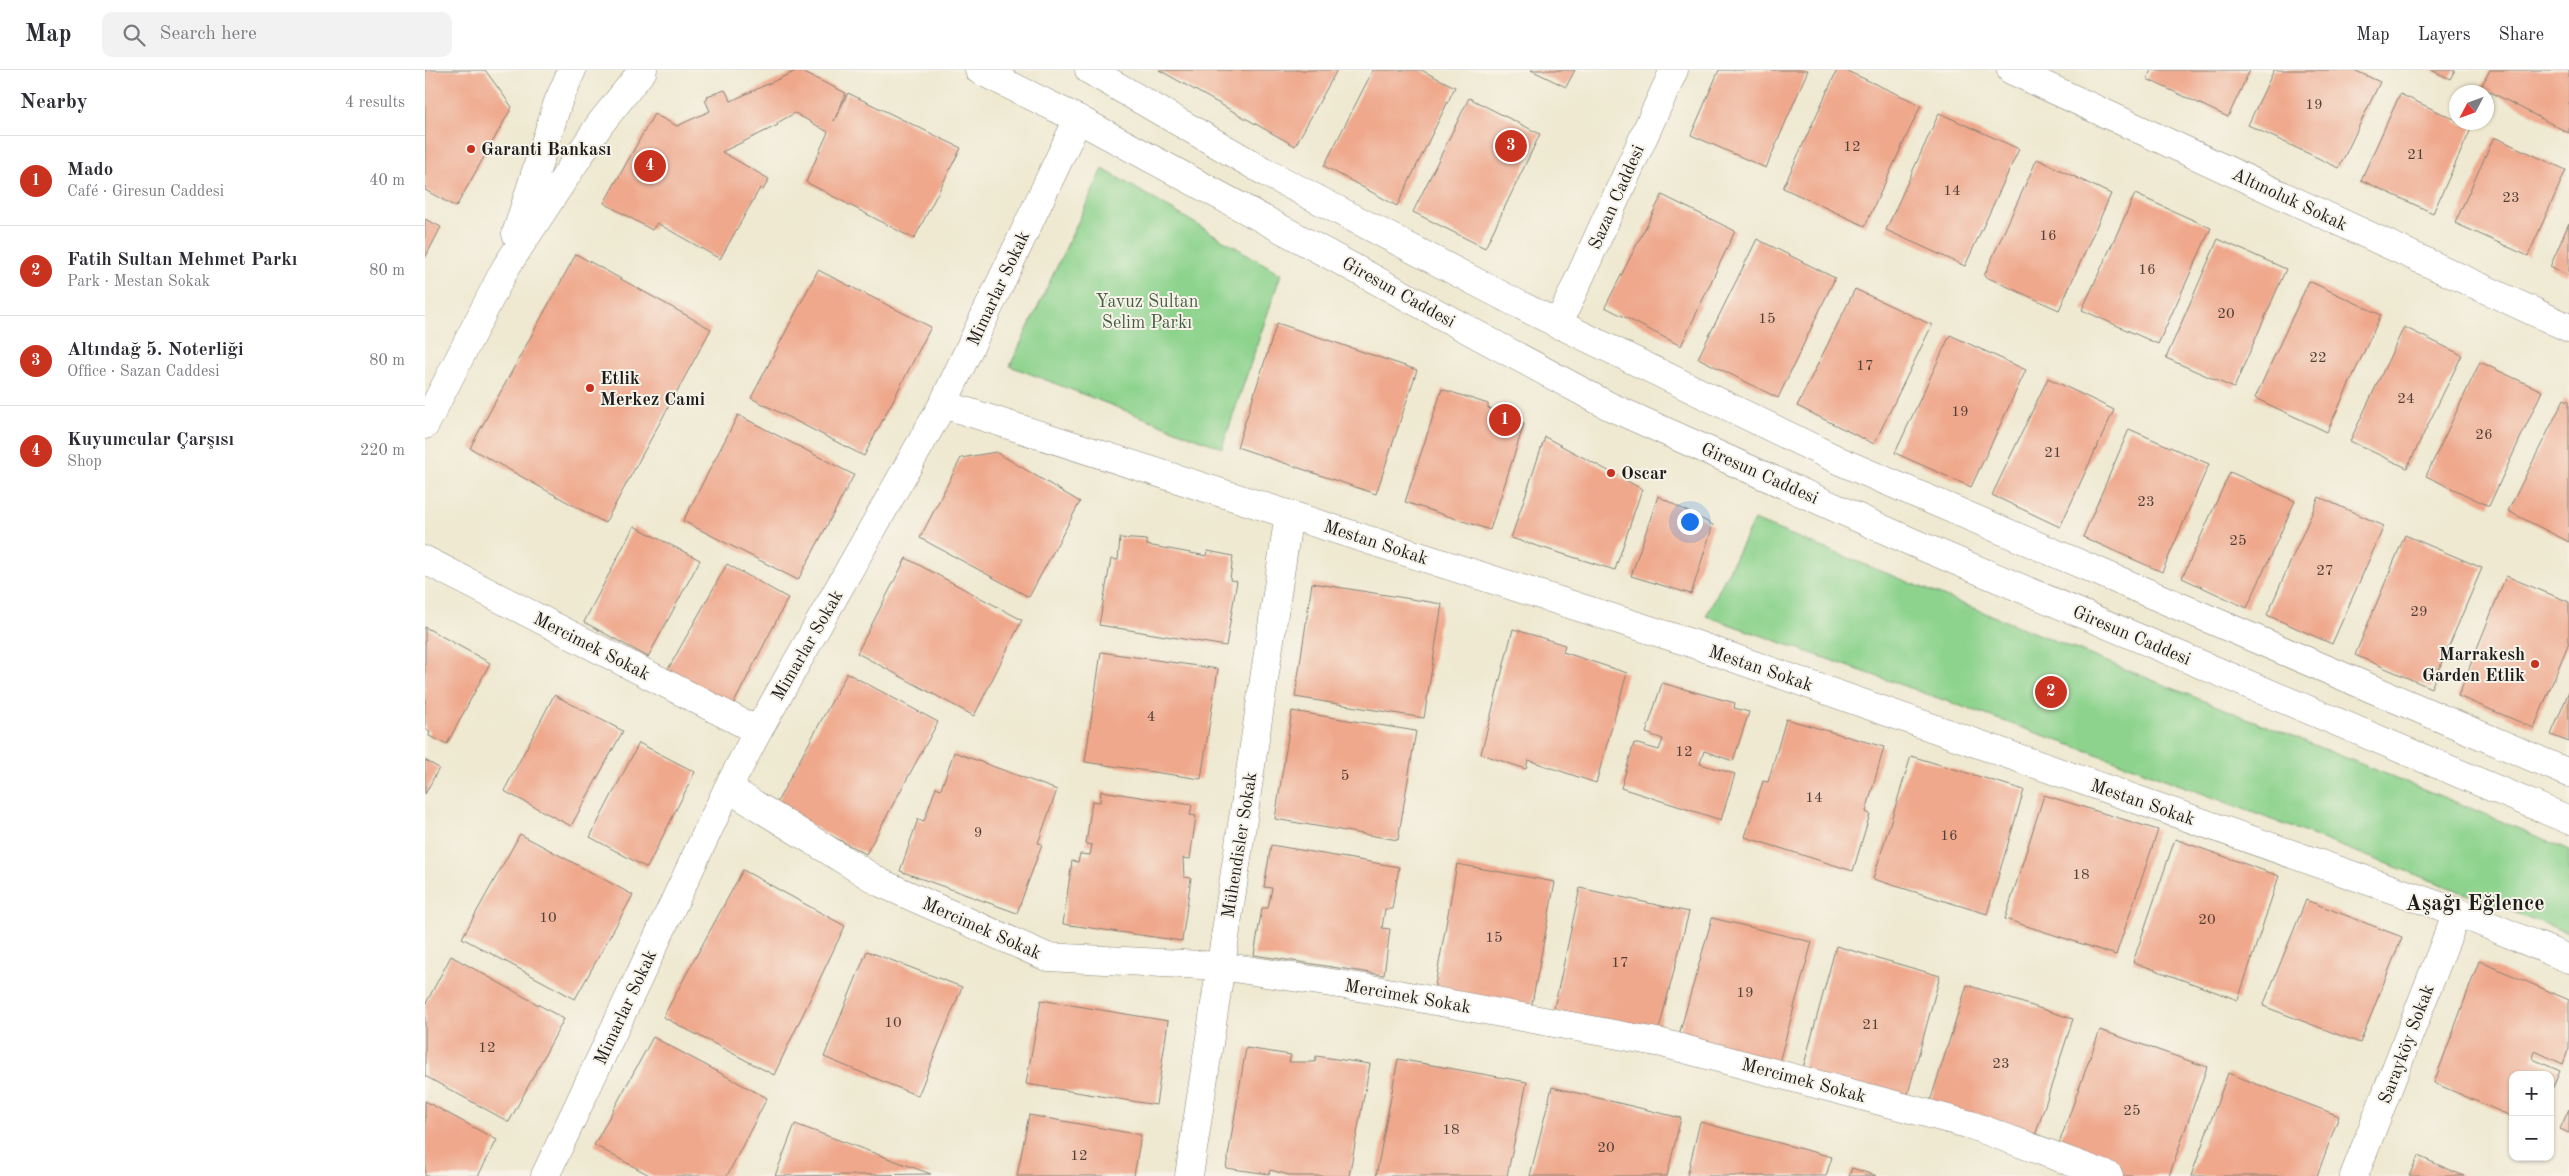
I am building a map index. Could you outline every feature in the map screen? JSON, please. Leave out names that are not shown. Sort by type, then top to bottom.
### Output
[{"type":"street","points":[[506,267],[558,102],[572,70]]},
{"type":"street","points":[[425,425],[506,267],[600,124],[643,70]]},
{"type":"street","name":"Giresun Caddesi","points":[[979,70],[1078,119],[1609,406],[1914,543],[2569,820]]},
{"type":"street","name":"Sazan Caddesi","points":[[1558,325],[1674,70]]},
{"type":"street","name":"Altınoluk Sokak","points":[[2011,70],[2569,328]]},
{"type":"street","points":[[1097,72],[1267,173],[1558,325],[1842,462],[2569,773]]},
{"type":"street","name":"Mimarlar Sokak","points":[[556,1172],[728,788],[758,731],[943,404],[1078,119]]},
{"type":"street","name":"Mestan Sokak","points":[[943,404],[1691,644],[2457,912],[2569,959]]},
{"type":"street","name":"Mühendisler Sokak","points":[[1189,1176],[1289,514]]},
{"type":"street","name":"Mercimek Sokak","points":[[425,560],[758,731]]},
{"type":"street","name":"Mercimek Sokak","points":[[728,788],[881,883],[1047,957],[1221,966],[1371,989],[1662,1043],[1971,1125],[2109,1176]]},
{"type":"street","name":"Sarayköy Sokak","points":[[2354,1176],[2457,912]]},
{"type":"green space","name":"Yavuz Sultan Selim Parkı","points":[[1103,169],[1281,274],[1222,448],[1010,366]]},
{"type":"green space","points":[[1754,520],[2463,805],[2569,850],[2569,933],[2133,767],[1706,616]]},
{"type":"building","points":[[425,70],[485,70],[512,107],[456,207],[425,190]]},
{"type":"building","points":[[798,70],[846,93],[834,121],[848,93],[961,148],[914,239],[806,182],[828,132],[795,113],[777,123],[778,125],[722,152],[769,179],[763,190],[760,188],[720,259],[657,223],[652,230],[604,203],[654,114],[677,126],[710,111],[705,100],[708,99],[707,96],[725,90],[731,101]]},
{"type":"building","points":[[1159,70],[1337,70],[1295,146]]},
{"type":"building","points":[[1373,70],[1421,70],[1455,87],[1397,206],[1324,166]]},
{"type":"building","points":[[1531,70],[1575,70],[1566,87]]},
{"type":"building","points":[[1719,70],[1808,70],[1766,168],[1691,135]]},
{"type":"building","points":[[1837,70],[1845,70],[1921,105],[1865,226],[1783,188]]},
{"type":"building","points":[[2151,70],[2250,70],[2228,117],[2147,79]]},
{"type":"building","points":[[2274,70],[2354,70],[2380,82],[2339,168],[2248,125]]},
{"type":"building","points":[[2431,70],[2455,70],[2450,79]]},
{"type":"building","points":[[2490,70],[2569,70],[2569,133],[2494,94],[2494,85],[2482,85]]},
{"type":"building","points":[[2400,94],[2449,117],[2449,130],[2471,130],[2433,213],[2361,180]]},
{"type":"building","points":[[1469,98],[1540,134],[1485,248],[1413,212]]},
{"type":"building","points":[[1939,113],[2019,149],[1965,266],[1886,230]]},
{"type":"building","points":[[2494,137],[2566,170],[2528,256],[2455,223]]},
{"type":"building","points":[[2037,159],[2111,194],[2059,310],[1984,276]]},
{"type":"building","points":[[2135,194],[2211,228],[2158,344],[2082,310]]},
{"type":"building","points":[[1662,195],[1735,231],[1681,346],[1605,307]]},
{"type":"building","points":[[425,219],[441,227],[425,258]]},
{"type":"building","points":[[2569,223],[2569,276],[2550,267]]},
{"type":"building","points":[[1757,239],[1835,278],[1778,398],[1698,358]]},
{"type":"building","points":[[2218,239],[2286,269],[2234,388],[2166,358]]},
{"type":"building","name":"Etlik Merkez Cami","points":[[576,254],[711,329],[605,523],[470,448]]},
{"type":"building","points":[[818,270],[931,327],[864,456],[751,398]]},
{"type":"building","points":[[2309,281],[2381,315],[2327,432],[2255,398]]},
{"type":"building","points":[[1855,289],[1932,325],[1874,444],[1797,406]]},
{"type":"building","points":[[1277,323],[1417,370],[1376,494],[1237,447]]},
{"type":"building","points":[[2404,327],[2462,355],[2407,468],[2350,441]]},
{"type":"building","points":[[1950,335],[2026,370],[1971,487],[1895,453]]},
{"type":"building","points":[[2480,362],[2542,391],[2489,506],[2426,476]]},
{"type":"building","points":[[2048,378],[2114,410],[2060,527],[1992,495]]},
{"type":"building","points":[[1442,389],[1488,404],[1488,408],[1511,415],[1509,419],[1524,424],[1490,530],[1405,502]]},
{"type":"building","points":[[2564,399],[2569,401],[2569,542],[2508,511]]},
{"type":"building","points":[[738,415],[854,475],[798,580],[683,521]]},
{"type":"building","points":[[2129,429],[2209,464],[2162,572],[2083,537]]},
{"type":"building","points":[[1545,437],[1642,489],[1615,570],[1511,538]]},
{"type":"building","points":[[996,452],[1080,502],[1029,597],[920,538],[961,458]]},
{"type":"building","points":[[2230,472],[2295,501],[2247,608],[2182,578]]},
{"type":"building","points":[[1658,496],[1713,525],[1691,594],[1631,576]]},
{"type":"building","points":[[2319,497],[2384,526],[2332,644],[2267,615]]},
{"type":"building","points":[[634,526],[700,560],[648,657],[584,622]]},
{"type":"building","points":[[2405,535],[2482,568],[2431,688],[2355,655]]},
{"type":"building","points":[[1120,538],[1147,540],[1147,545],[1207,556],[1208,551],[1233,556],[1230,580],[1237,581],[1226,646],[1099,625],[1111,559],[1118,560]]},
{"type":"building","points":[[906,558],[1022,620],[974,716],[857,653]]},
{"type":"building","points":[[727,564],[788,598],[732,707],[667,671]]},
{"type":"building","points":[[2506,576],[2569,602],[2569,642],[2534,728],[2458,696]]},
{"type":"building","points":[[1312,583],[1442,604],[1424,718],[1295,697]]},
{"type":"building","points":[[425,627],[490,663],[447,744],[429,736],[430,731],[425,729]]},
{"type":"building","points":[[1513,629],[1565,645],[1563,652],[1627,673],[1596,783],[1528,760],[1526,769],[1481,754]]},
{"type":"building","points":[[1101,652],[1218,669],[1201,779],[1085,762]]},
{"type":"building","points":[[847,673],[938,722],[866,854],[775,806]]},
{"type":"building","points":[[1662,683],[1735,703],[1734,708],[1749,712],[1733,761],[1704,751],[1700,764],[1735,774],[1721,820],[1621,788],[1634,743],[1659,750],[1663,739],[1646,733]]},
{"type":"building","points":[[2569,691],[2569,742],[2551,735]]},
{"type":"building","points":[[554,695],[623,731],[571,826],[504,791]]},
{"type":"building","points":[[1292,711],[1416,731],[1398,840],[1275,819]]},
{"type":"building","points":[[1786,719],[1884,747],[1866,812],[1870,814],[1853,871],[1745,837],[1763,781],[1768,782]]},
{"type":"building","points":[[639,743],[695,772],[647,868],[590,837]]},
{"type":"building","points":[[954,752],[1057,790],[1038,843],[1042,844],[1017,913],[900,871],[918,819],[924,821],[936,787],[941,789]]},
{"type":"building","points":[[1911,756],[2024,790],[1987,914],[1873,879]]},
{"type":"building","points":[[425,760],[439,768],[425,794]]},
{"type":"building","points":[[1101,791],[1192,805],[1190,815],[1196,816],[1190,859],[1183,858],[1184,877],[1191,878],[1182,941],[1063,924],[1072,861],[1078,862],[1080,854],[1090,855],[1092,845],[1086,844],[1092,801],[1100,802]]},
{"type":"building","points":[[2044,795],[2158,830],[2116,955],[2005,919]]},
{"type":"building","points":[[520,834],[633,895],[575,999],[462,938]]},
{"type":"building","points":[[2175,839],[2279,876],[2238,1000],[2133,962]]},
{"type":"building","points":[[1271,845],[1399,867],[1392,909],[1385,909],[1382,928],[1390,929],[1384,975],[1254,955],[1262,908],[1268,908],[1272,888],[1264,887]]},
{"type":"building","points":[[1457,864],[1555,882],[1531,1009],[1434,991]]},
{"type":"building","points":[[743,870],[845,926],[774,1075],[663,1017]]},
{"type":"building","points":[[1580,888],[1689,912],[1657,1037],[1553,1013]]},
{"type":"building","points":[[2306,900],[2402,937],[2360,1043],[2263,1006]]},
{"type":"building","points":[[1712,918],[1812,942],[1778,1066],[1677,1042]]},
{"type":"building","points":[[1836,946],[1940,976],[1906,1101],[1802,1072]]},
{"type":"building","points":[[867,951],[962,987],[918,1096],[824,1057]]},
{"type":"building","points":[[451,956],[564,1019],[509,1122],[425,1076],[425,1005]]},
{"type":"building","points":[[2479,961],[2569,1000],[2569,1048],[2563,1064],[2535,1051],[2533,1059],[2560,1071],[2554,1085],[2554,1071],[2509,1071],[2509,1115],[2434,1083]]},
{"type":"building","points":[[1967,985],[2073,1019],[2033,1142],[1928,1108]]},
{"type":"building","points":[[1041,1000],[1168,1021],[1156,1105],[1026,1084]]},
{"type":"building","points":[[2100,1030],[2207,1067],[2169,1176],[2125,1176],[2056,1152]]},
{"type":"building","points":[[653,1037],[767,1098],[727,1176],[651,1176],[594,1145]]},
{"type":"building","points":[[1246,1048],[1291,1055],[1289,1062],[1315,1062],[1316,1056],[1370,1064],[1349,1176],[1293,1176],[1270,1170],[1269,1174],[1226,1168]]},
{"type":"building","points":[[1398,1059],[1527,1082],[1507,1176],[1376,1176]]},
{"type":"building","points":[[2228,1073],[2339,1116],[2317,1176],[2191,1176]]},
{"type":"building","points":[[1552,1087],[1681,1118],[1667,1176],[1530,1176]]},
{"type":"building","points":[[425,1101],[497,1140],[478,1176],[425,1176]]},
{"type":"building","points":[[2569,1109],[2569,1133],[2560,1129]]},
{"type":"building","points":[[1029,1115],[1141,1135],[1134,1176],[1017,1176]]},
{"type":"building","points":[[1700,1122],[1832,1157],[1826,1176],[1687,1176]]},
{"type":"building","points":[[795,1124],[931,1174],[775,1176]]},
{"type":"building","points":[[2418,1156],[2464,1176],[2409,1176]]},
{"type":"building","points":[[1852,1168],[1877,1176],[1849,1176]]},
{"type":"place","name":"Altındağ 5. Noterliği","points":[[1511,146]]},
{"type":"place","name":"Garanti Bankası","points":[[471,149]]},
{"type":"place","name":"Kuyumcular Çarşısı","points":[[650,166]]},
{"type":"place","name":"Etlik Merkez Cami","points":[[590,388]]},
{"type":"place","name":"Mado","points":[[1505,420]]},
{"type":"place","name":"Oscar","points":[[1611,473]]},
{"type":"place","name":"Marrakesh Garden Etlik","points":[[2535,664]]},
{"type":"place","name":"Fatih Sultan Mehmet Parkı","points":[[2051,692]]},
{"type":"district","name":"Aşağı Eğlence","points":[[2475,902]]}]
